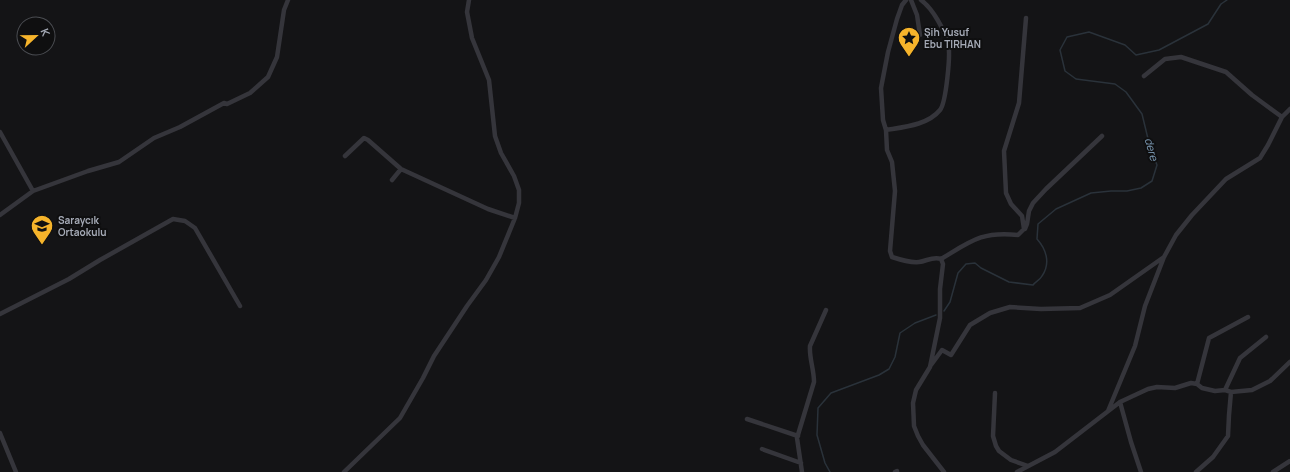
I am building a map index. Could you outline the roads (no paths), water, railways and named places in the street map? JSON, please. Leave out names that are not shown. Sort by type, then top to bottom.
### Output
[{"type":"street","points":[[0,215],[33,191],[88,170],[119,162],[154,138],[180,127],[224,103],[227,104],[250,93],[268,77],[277,57],[284,10],[288,0]]},
{"type":"street","points":[[344,472],[400,418],[434,356],[486,280],[499,257],[515,218],[519,190],[514,176],[501,154],[495,136],[489,80],[472,38],[467,12],[470,0]]},
{"type":"street","points":[[906,0],[902,5],[897,20],[888,52],[881,88],[887,150],[892,162],[895,191],[890,251],[892,257],[910,262],[920,262],[938,257],[942,258],[971,241],[983,236],[1001,233],[1018,234],[1028,224],[1029,211],[1033,203],[1102,136]]},
{"type":"street","points":[[910,0],[917,15],[920,36]]},
{"type":"street","points":[[886,130],[907,126],[929,119],[941,109],[946,90],[948,44],[939,22],[928,5],[921,0]]},
{"type":"street","points":[[1024,229],[1022,216],[1011,204],[1006,193],[1004,151],[1019,103],[1026,18]]},
{"type":"street","points":[[1144,76],[1165,59],[1181,57],[1226,72],[1252,95],[1282,117]]},
{"type":"street","points":[[1108,411],[1135,346],[1145,306],[1164,257],[1176,235],[1192,215],[1226,179],[1260,158],[1282,117],[1290,109]]},
{"type":"street","points":[[0,132],[33,191]]},
{"type":"street","points":[[345,156],[364,138],[401,169],[488,209],[515,218]]},
{"type":"street","points":[[392,180],[401,169]]},
{"type":"street","points":[[0,314],[69,279],[106,256],[173,219],[185,221],[195,228],[240,306]]},
{"type":"street","points":[[944,472],[923,445],[914,426],[913,403],[916,390],[942,350],[951,355],[970,325],[990,313],[1010,307],[1042,309],[1080,308],[1110,295],[1164,257]]},
{"type":"street","points":[[930,367],[940,318],[942,258]]},
{"type":"street","points":[[802,472],[798,436],[814,382],[814,374],[809,352],[810,346],[826,310]]},
{"type":"street","points":[[1196,384],[1209,338],[1248,317]]},
{"type":"street","points":[[1224,390],[1240,358],[1266,337]]},
{"type":"street","points":[[1017,472],[1055,452],[1120,402],[1148,389],[1157,387],[1175,388],[1191,383],[1208,390],[1215,391],[1224,390],[1231,392],[1252,390],[1270,381],[1290,362]]},
{"type":"street","points":[[1196,472],[1213,458],[1228,436],[1231,392]]},
{"type":"street","points":[[995,393],[993,436],[996,446],[1011,460],[1028,466]]},
{"type":"street","points":[[1120,402],[1131,442],[1142,472]]},
{"type":"street","points":[[747,419],[798,436]]},
{"type":"street","points":[[0,433],[16,472]]},
{"type":"street","points":[[762,449],[801,462]]},
{"type":"street","points":[[1273,472],[1290,461]]},
{"type":"waterway","name":"dere","points":[[944,311],[950,302],[958,273],[966,264],[975,263],[981,268],[1009,282],[1033,285],[1040,279],[1045,271],[1047,261],[1043,247],[1037,239],[1038,224],[1056,209],[1091,193],[1127,191],[1141,188],[1152,181],[1157,165],[1150,147],[1142,114],[1126,92],[1115,84],[1076,79],[1065,71],[1060,50],[1067,37],[1089,32],[1125,45],[1136,55],[1159,50],[1208,24],[1221,4],[1227,0]]},
{"type":"waterway","points":[[830,472],[825,463],[817,435],[818,408],[831,393],[879,375],[889,369],[895,357],[900,333],[915,323],[936,315]]},
{"type":"place","name":"Şih Yusuf Ebu TIRHAN","points":[[909,58]]},
{"type":"place","name":"Saraycık Ortaokulu","points":[[42,246]]}]
